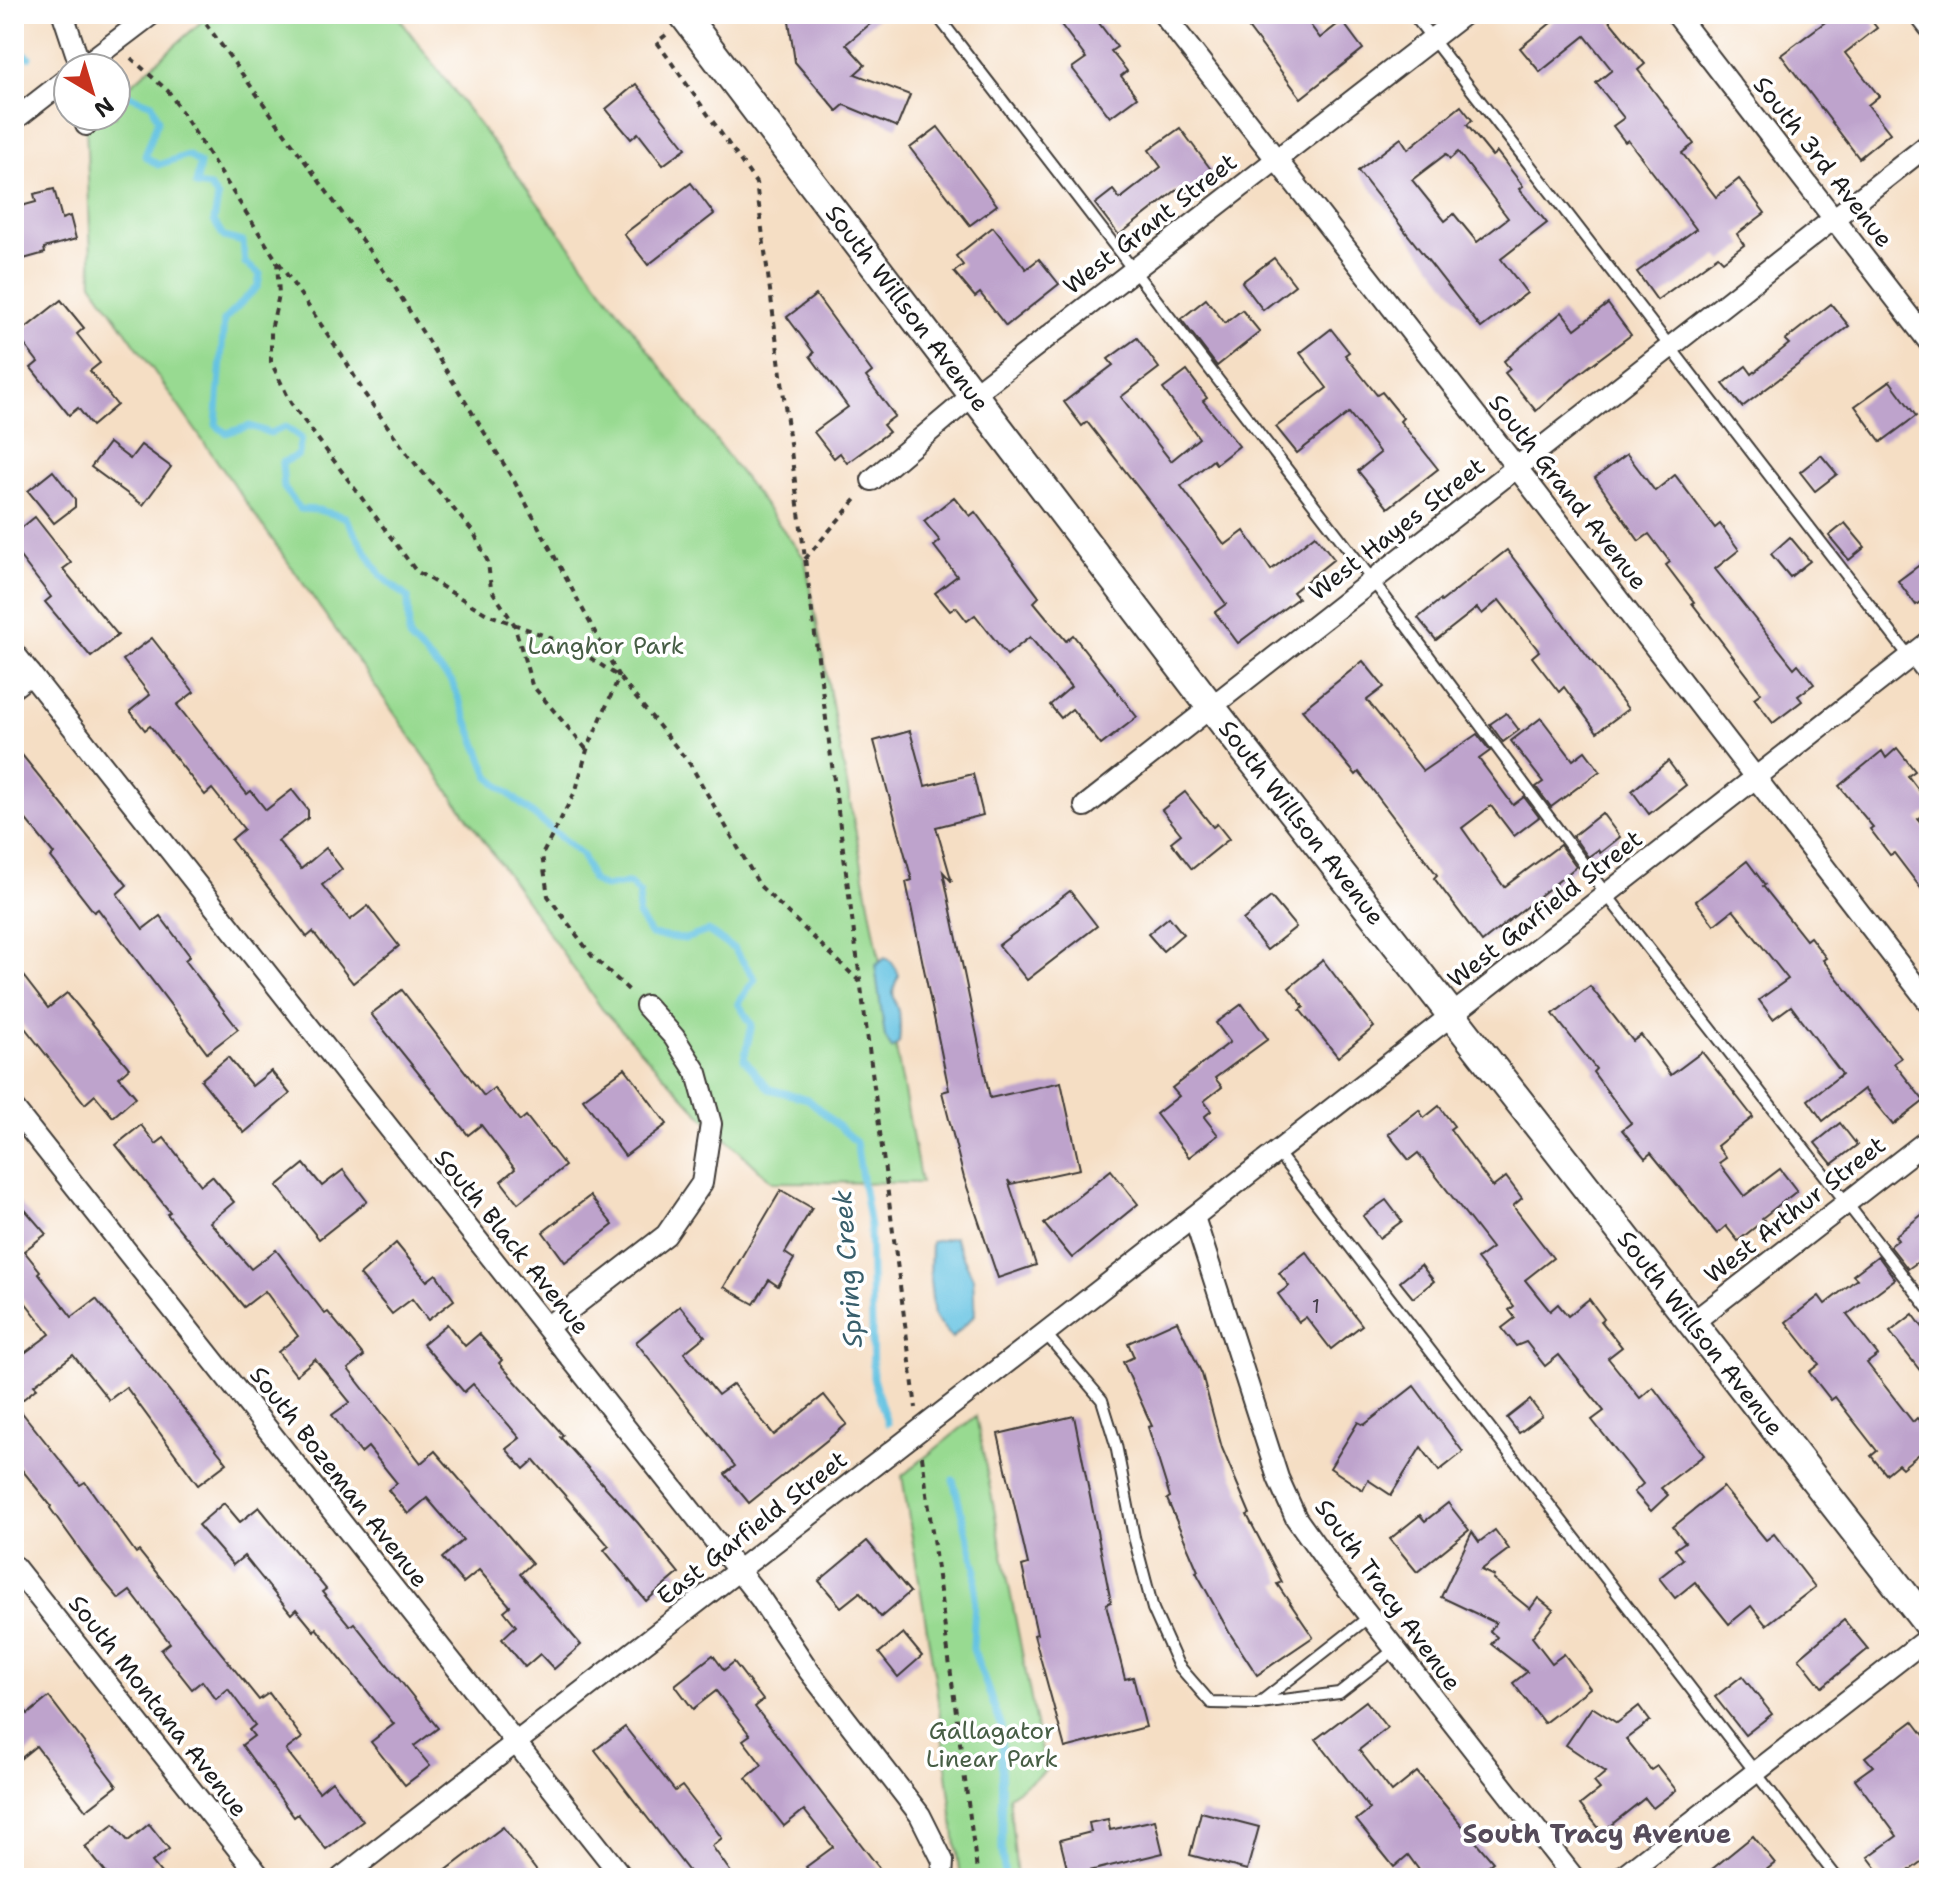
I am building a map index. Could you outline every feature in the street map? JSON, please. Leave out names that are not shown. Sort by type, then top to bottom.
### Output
[{"type":"main road","name":"South Willson Avenue","points":[[676,23],[974,394],[1450,1016],[1929,1626]]},
{"type":"street","points":[[63,14],[76,52]]},
{"type":"street","points":[[102,52],[152,14]]},
{"type":"street","name":"South Grand Avenue","points":[[1163,14],[1929,1003]]},
{"type":"street","name":"West Grant Street","points":[[872,480],[974,394],[1464,14]]},
{"type":"street","name":"South 3rd Avenue","points":[[1676,14],[1929,342]]},
{"type":"street","points":[[1919,14],[1929,27]]},
{"type":"street","points":[[14,120],[52,90]]},
{"type":"street","name":"West Hayes Street","points":[[1085,806],[1929,144]]},
{"type":"street","name":"West Garfield Street","points":[[1194,1217],[1929,642]]},
{"type":"street","name":"South Black Avenue","points":[[14,653],[739,1571],[809,1671],[920,1815],[943,1861],[942,1878]]},
{"type":"street","points":[[14,687],[31,674]]},
{"type":"street","points":[[547,1327],[666,1235],[702,1183],[711,1124],[697,1073],[674,1037],[646,1006]]},
{"type":"street","name":"South Bozeman Avenue","points":[[14,1109],[623,1878]]},
{"type":"street","name":"West Arthur Street","points":[[1692,1323],[1929,1139]]},
{"type":"street","name":"East Garfield Street","points":[[341,1878],[1194,1217]]},
{"type":"street","name":"South Tracy Avenue","points":[[1194,1217],[1278,1478],[1296,1518],[1394,1650],[1574,1878]]},
{"type":"street","name":"South Montana Avenue","points":[[14,1566],[261,1878]]},
{"type":"street","points":[[1620,1878],[1929,1637]]},
{"type":"lane","points":[[936,14],[1373,581],[1606,894],[1929,1309]]},
{"type":"lane","points":[[1413,14],[1929,682]]},
{"type":"lane","points":[[1277,1152],[1837,1878]]},
{"type":"lane","points":[[1045,1333],[1102,1400],[1116,1445],[1134,1537],[1153,1609],[1178,1665],[1211,1703],[1258,1704],[1339,1693],[1394,1650]]},
{"type":"lane","points":[[1258,1704],[1369,1617]]},
{"type":"path","points":[[199,14],[391,281],[513,479],[619,677],[690,764],[760,886],[860,983]]},
{"type":"path","points":[[676,23],[657,42],[756,183],[978,1878]]},
{"type":"path","points":[[114,43],[169,92],[372,405],[408,455],[474,533],[488,562],[491,589],[514,624],[532,685],[587,750]]},
{"type":"path","points":[[277,261],[279,295],[271,330],[271,362],[291,403],[416,571],[487,614],[574,647],[619,677]]},
{"type":"path","points":[[805,559],[872,480]]},
{"type":"path","points":[[619,677],[587,750],[576,790],[542,855],[548,896],[592,956],[646,1006]]},
{"type":"green space","name":"Langhor Park","points":[[210,14],[396,14],[805,559],[921,1183],[772,1182],[694,1108],[602,1009],[92,283],[86,132],[132,132],[132,84]]},
{"type":"green space","name":"Gallagator Linear Park","points":[[976,1416],[1045,1771],[1009,1796],[1017,1878],[960,1878],[936,1685],[902,1476]]},
{"type":"water","points":[[885,958],[892,962],[899,975],[893,991],[900,1018],[899,1043],[892,1049],[885,1037],[875,966]]},
{"type":"water","points":[[954,1237],[973,1278],[975,1315],[952,1338],[934,1317],[930,1280],[931,1242]]},
{"type":"building","points":[[788,14],[882,14],[846,44],[865,65],[855,74],[910,95],[897,127],[844,105],[837,111],[795,62]]},
{"type":"building","points":[[1053,14],[1092,14],[1117,47],[1111,51],[1127,71],[1121,76],[1137,97],[1110,117],[1072,68],[1086,58]]},
{"type":"building","points":[[1238,14],[1302,14],[1320,38],[1342,21],[1363,49],[1301,98]]},
{"type":"building","points":[[1562,14],[1604,14],[1645,64],[1638,70],[1694,144],[1682,153],[1716,197],[1739,179],[1765,213],[1737,234],[1744,245],[1723,261],[1718,256],[1657,300],[1637,272],[1696,229],[1628,140],[1625,142],[1613,126],[1624,118],[1596,83],[1612,70],[1585,36],[1540,72],[1520,48]]},
{"type":"building","points":[[1836,14],[1866,14],[1877,28],[1845,53],[1879,96],[1868,105],[1890,133],[1859,158],[1781,55]]},
{"type":"building","points":[[636,84],[686,148],[663,165],[638,133],[631,139],[606,109]]},
{"type":"building","points":[[1461,106],[1472,120],[1467,125],[1492,156],[1497,152],[1523,186],[1519,189],[1547,223],[1501,259],[1527,293],[1481,328],[1358,171],[1401,138],[1408,149]],"holes":[[[1458,152],[1508,218],[1477,242],[1454,214],[1445,221],[1412,180],[1446,154],[1450,159]]]},
{"type":"building","points":[[938,127],[997,205],[970,225],[910,148]]},
{"type":"building","points":[[1180,128],[1213,172],[1183,195],[1178,189],[1119,235],[1095,204],[1113,190],[1120,199],[1161,167],[1149,150]]},
{"type":"building","points":[[691,183],[714,214],[648,265],[624,234]]},
{"type":"building","points":[[54,189],[62,219],[70,216],[76,239],[44,248],[45,253],[20,260],[14,238],[14,208],[36,202],[34,194]]},
{"type":"building","points":[[993,227],[1026,269],[1039,259],[1059,284],[1006,326],[980,293],[975,297],[954,272],[963,265],[956,256]]},
{"type":"building","points":[[1274,258],[1295,285],[1263,310],[1242,282]]},
{"type":"building","points":[[816,295],[872,372],[866,377],[895,416],[883,425],[889,432],[847,463],[840,453],[834,458],[814,432],[848,407],[810,356],[814,353],[787,317]]},
{"type":"building","points":[[1206,299],[1225,323],[1242,310],[1260,332],[1217,366],[1181,319]]},
{"type":"building","points":[[61,300],[84,328],[77,334],[100,363],[90,371],[117,405],[92,426],[78,408],[69,415],[31,368],[38,362],[17,335]]},
{"type":"building","points":[[1608,304],[1631,335],[1536,411],[1505,373],[1510,369],[1504,361],[1562,312],[1575,329]]},
{"type":"building","points":[[1831,304],[1849,326],[1742,407],[1723,384],[1746,366],[1752,374],[1789,344],[1785,340]]},
{"type":"building","points":[[1331,329],[1349,352],[1345,355],[1377,395],[1382,392],[1403,418],[1400,421],[1438,469],[1388,508],[1358,471],[1380,453],[1349,413],[1297,453],[1276,427],[1327,388],[1300,353]]},
{"type":"building","points":[[1137,338],[1159,368],[1121,397],[1171,461],[1199,438],[1163,389],[1187,371],[1207,398],[1203,401],[1239,446],[1216,464],[1213,460],[1181,486],[1225,545],[1244,531],[1271,570],[1315,535],[1334,559],[1293,592],[1298,598],[1238,643],[1215,612],[1226,604],[1087,422],[1082,426],[1064,402],[1113,365],[1108,359]]},
{"type":"building","points":[[1890,381],[1916,416],[1881,442],[1855,406]]},
{"type":"building","points":[[109,443],[130,459],[141,445],[171,467],[143,505],[91,467]]},
{"type":"building","points":[[1627,454],[1655,491],[1675,475],[1715,528],[1720,524],[1739,550],[1715,569],[1794,668],[1798,664],[1814,684],[1798,696],[1802,701],[1773,723],[1754,698],[1761,693],[1692,603],[1666,565],[1670,562],[1649,534],[1639,541],[1595,478]]},
{"type":"building","points":[[1821,455],[1837,474],[1815,491],[1800,472]]},
{"type":"building","points":[[53,471],[75,499],[75,507],[54,523],[28,491]]},
{"type":"building","points":[[954,497],[970,516],[975,512],[1039,597],[1034,602],[1066,641],[1073,635],[1137,717],[1101,745],[1072,709],[1061,718],[1050,705],[1071,687],[1030,637],[1007,655],[975,615],[967,621],[956,607],[950,611],[935,593],[957,576],[934,546],[940,541],[924,521]]},
{"type":"building","points":[[35,517],[71,563],[63,569],[118,635],[91,657],[45,602],[51,597],[14,549],[14,534]]},
{"type":"building","points":[[1845,523],[1865,547],[1849,560],[1829,536]]},
{"type":"building","points":[[1790,537],[1810,561],[1790,577],[1771,554]]},
{"type":"building","points":[[1507,550],[1628,709],[1597,732],[1564,687],[1559,692],[1532,657],[1539,651],[1499,600],[1482,614],[1477,608],[1436,640],[1418,618]]},
{"type":"building","points":[[1929,558],[1929,595],[1916,605],[1898,581]]},
{"type":"building","points":[[152,638],[194,692],[177,705],[247,794],[251,791],[266,810],[292,790],[308,810],[308,818],[278,841],[301,869],[326,848],[342,869],[322,885],[350,920],[368,906],[399,946],[353,983],[313,932],[307,937],[231,840],[244,829],[212,789],[205,795],[150,726],[145,730],[130,711],[150,695],[123,660]]},
{"type":"building","points":[[1363,661],[1384,687],[1367,700],[1423,771],[1477,734],[1490,751],[1479,759],[1513,805],[1524,797],[1539,817],[1514,836],[1491,806],[1462,828],[1504,887],[1560,845],[1576,867],[1482,942],[1434,878],[1437,875],[1359,772],[1356,775],[1302,710]]},
{"type":"building","points":[[1506,713],[1519,730],[1503,742],[1490,724]]},
{"type":"building","points":[[1541,718],[1573,760],[1585,751],[1600,771],[1551,807],[1536,787],[1543,782],[1511,741]]},
{"type":"building","points":[[910,731],[925,786],[973,774],[983,815],[936,827],[952,882],[943,872],[990,1098],[1061,1082],[1080,1169],[1011,1184],[1008,1180],[1036,1265],[998,1278],[964,1178],[942,1092],[949,1090],[906,882],[912,880],[874,741]]},
{"type":"building","points":[[14,745],[127,885],[117,894],[143,929],[160,916],[190,956],[185,960],[238,1029],[207,1053],[98,909],[94,912],[51,857],[54,854],[14,805]]},
{"type":"building","points":[[1897,748],[1915,771],[1908,776],[1929,804],[1929,811],[1918,819],[1929,834],[1929,899],[1894,853],[1890,855],[1870,829],[1873,827],[1839,786],[1882,751],[1886,758]]},
{"type":"building","points":[[1668,761],[1686,785],[1649,814],[1632,791]]},
{"type":"building","points":[[1185,792],[1213,827],[1217,824],[1229,839],[1192,869],[1171,842],[1181,834],[1162,810]]},
{"type":"building","points":[[1602,813],[1620,837],[1600,853],[1598,850],[1588,857],[1573,836]]},
{"type":"building","points":[[1747,861],[1806,940],[1810,937],[1826,958],[1823,960],[1901,1058],[1894,1063],[1924,1101],[1893,1125],[1864,1089],[1823,1121],[1808,1100],[1842,1074],[1791,1006],[1773,1019],[1759,1000],[1788,979],[1733,910],[1714,925],[1696,901]]},
{"type":"building","points":[[1070,891],[1097,926],[1027,980],[999,945]]},
{"type":"building","points":[[1271,897],[1296,927],[1267,950],[1243,920]]},
{"type":"building","points":[[1169,917],[1183,934],[1163,951],[1148,934]]},
{"type":"building","points":[[1323,960],[1374,1027],[1338,1057],[1300,1010],[1304,1007],[1289,988]]},
{"type":"building","points":[[14,964],[48,1008],[67,993],[129,1068],[119,1077],[136,1097],[113,1117],[95,1095],[85,1104],[14,1014]]},
{"type":"building","points":[[1590,986],[1633,1041],[1641,1035],[1671,1075],[1702,1052],[1753,1117],[1717,1146],[1726,1158],[1719,1163],[1744,1196],[1780,1169],[1797,1191],[1738,1241],[1726,1226],[1717,1234],[1651,1153],[1645,1158],[1622,1130],[1631,1123],[1593,1072],[1596,1069],[1553,1014]]},
{"type":"building","points":[[402,990],[484,1096],[494,1088],[520,1121],[526,1116],[565,1166],[518,1203],[501,1181],[515,1169],[481,1125],[468,1135],[371,1014]]},
{"type":"building","points":[[1242,1004],[1268,1039],[1215,1078],[1222,1087],[1204,1101],[1211,1111],[1204,1117],[1218,1135],[1189,1157],[1156,1114],[1179,1096],[1172,1088],[1230,1042],[1216,1023]]},
{"type":"building","points":[[228,1057],[252,1086],[271,1071],[290,1094],[244,1133],[201,1080]]},
{"type":"building","points":[[625,1068],[667,1124],[625,1156],[583,1099]]},
{"type":"building","points":[[1439,1106],[1454,1126],[1450,1129],[1493,1187],[1506,1177],[1522,1198],[1513,1206],[1553,1258],[1525,1280],[1550,1311],[1558,1304],[1568,1316],[1589,1299],[1604,1319],[1601,1321],[1622,1347],[1608,1358],[1640,1398],[1653,1387],[1704,1455],[1661,1488],[1668,1495],[1651,1511],[1634,1492],[1643,1484],[1592,1420],[1604,1411],[1559,1355],[1545,1366],[1526,1342],[1516,1346],[1502,1328],[1515,1318],[1509,1310],[1514,1306],[1477,1259],[1492,1248],[1418,1153],[1409,1160],[1388,1134],[1419,1110],[1424,1118]]},
{"type":"building","points":[[1840,1123],[1857,1145],[1832,1164],[1815,1143]]},
{"type":"building","points":[[141,1125],[156,1144],[164,1138],[201,1185],[212,1176],[234,1202],[210,1222],[251,1269],[276,1250],[325,1314],[328,1312],[364,1356],[348,1369],[421,1463],[435,1451],[532,1563],[520,1574],[581,1645],[554,1669],[540,1654],[525,1667],[502,1639],[516,1626],[504,1611],[510,1606],[479,1570],[463,1583],[442,1558],[463,1540],[427,1498],[408,1514],[388,1490],[397,1483],[368,1447],[361,1453],[332,1415],[350,1402],[315,1359],[296,1375],[278,1352],[298,1336],[265,1291],[244,1307],[167,1214],[170,1212],[116,1145]]},
{"type":"building","points":[[304,1164],[322,1186],[343,1170],[367,1201],[319,1239],[277,1186]]},
{"type":"building","points":[[1111,1170],[1138,1204],[1072,1258],[1044,1224]]},
{"type":"building","points":[[781,1190],[812,1208],[785,1253],[794,1259],[778,1286],[769,1280],[754,1304],[724,1287]]},
{"type":"building","points":[[590,1196],[613,1225],[565,1262],[543,1232]]},
{"type":"building","points":[[14,1197],[46,1234],[24,1251],[72,1317],[96,1299],[227,1463],[198,1485],[126,1387],[109,1400],[73,1355],[34,1385],[37,1388],[16,1405],[80,1485],[85,1482],[136,1553],[139,1551],[259,1700],[269,1693],[302,1738],[286,1750],[319,1792],[332,1781],[363,1821],[326,1849],[298,1814],[294,1817],[242,1745],[254,1736],[249,1730],[255,1725],[228,1689],[216,1699],[202,1681],[192,1689],[161,1650],[170,1643],[130,1591],[119,1599],[14,1460],[14,1361],[50,1334],[14,1288]]},
{"type":"building","points":[[1386,1200],[1402,1221],[1379,1238],[1363,1216]]},
{"type":"building","points":[[1929,1209],[1929,1254],[1908,1269],[1890,1246],[1898,1240],[1895,1236]]},
{"type":"building","points":[[396,1243],[427,1281],[436,1274],[454,1300],[428,1320],[412,1299],[392,1314],[360,1275]]},
{"type":"building","points":[[1306,1252],[1362,1325],[1331,1349],[1306,1317],[1299,1322],[1278,1294],[1289,1286],[1279,1273]]},
{"type":"building","points":[[1878,1256],[1895,1279],[1847,1315],[1878,1355],[1867,1363],[1913,1422],[1917,1418],[1929,1433],[1929,1446],[1902,1468],[1898,1464],[1886,1474],[1871,1456],[1877,1451],[1835,1397],[1831,1400],[1809,1372],[1819,1364],[1786,1322],[1819,1296],[1825,1304],[1857,1279],[1853,1275]]},
{"type":"building","points":[[1421,1265],[1434,1281],[1413,1298],[1400,1282]]},
{"type":"building","points":[[680,1306],[705,1336],[684,1353],[718,1395],[733,1384],[774,1435],[824,1395],[847,1424],[749,1503],[725,1474],[735,1466],[636,1342]]},
{"type":"building","points":[[1913,1314],[1929,1336],[1929,1382],[1890,1332]]},
{"type":"building","points":[[1177,1321],[1202,1374],[1222,1448],[1250,1514],[1247,1515],[1282,1582],[1277,1584],[1313,1637],[1257,1675],[1196,1572],[1167,1499],[1170,1497],[1148,1427],[1152,1426],[1123,1362],[1134,1357],[1128,1343]]},
{"type":"building","points":[[447,1324],[465,1346],[479,1334],[502,1360],[499,1363],[563,1435],[560,1437],[679,1573],[646,1601],[604,1550],[609,1546],[534,1460],[524,1469],[506,1449],[520,1438],[473,1384],[464,1392],[423,1344]]},
{"type":"building","points":[[1414,1386],[1463,1452],[1439,1471],[1421,1447],[1391,1495],[1368,1480],[1363,1490],[1330,1468],[1358,1422],[1364,1425]]},
{"type":"building","points":[[1530,1400],[1542,1416],[1519,1433],[1507,1418]]},
{"type":"building","points":[[1074,1416],[1111,1602],[1106,1604],[1125,1679],[1133,1677],[1146,1727],[1065,1748],[1034,1635],[1037,1634],[1022,1566],[1028,1564],[998,1434]]},
{"type":"building","points":[[1723,1487],[1766,1540],[1774,1534],[1815,1587],[1766,1625],[1751,1606],[1729,1624],[1695,1582],[1675,1598],[1659,1578],[1683,1559],[1675,1549],[1685,1542],[1673,1527]]},
{"type":"building","points":[[224,1503],[240,1522],[259,1507],[326,1589],[322,1592],[350,1626],[354,1623],[438,1728],[414,1746],[430,1766],[405,1785],[371,1742],[394,1724],[316,1628],[314,1631],[296,1609],[291,1614],[244,1556],[233,1565],[198,1525]]},
{"type":"building","points":[[1448,1503],[1469,1530],[1417,1572],[1390,1539],[1420,1515],[1425,1521]]},
{"type":"building","points":[[1495,1530],[1509,1549],[1481,1570],[1494,1576],[1493,1579],[1530,1609],[1538,1598],[1553,1610],[1532,1637],[1552,1663],[1564,1654],[1590,1688],[1544,1723],[1513,1683],[1527,1672],[1491,1644],[1497,1637],[1490,1631],[1496,1623],[1441,1597],[1472,1532],[1479,1542]]},
{"type":"building","points":[[867,1541],[910,1592],[881,1617],[860,1592],[841,1607],[819,1581]]},
{"type":"building","points":[[1844,1620],[1868,1649],[1822,1687],[1799,1658]]},
{"type":"building","points":[[903,1633],[922,1656],[898,1677],[879,1653]]},
{"type":"building","points":[[713,1655],[724,1670],[734,1662],[763,1700],[755,1707],[887,1878],[815,1878],[806,1867],[833,1847],[804,1810],[784,1826],[746,1778],[762,1765],[743,1740],[750,1735],[716,1691],[693,1709],[675,1685]]},
{"type":"building","points":[[1742,1676],[1772,1714],[1745,1735],[1715,1697]]},
{"type":"building","points":[[14,1697],[28,1714],[49,1697],[117,1786],[86,1810],[36,1746],[14,1764]]},
{"type":"building","points":[[1366,1701],[1387,1728],[1359,1750],[1392,1792],[1417,1772],[1493,1862],[1471,1878],[1425,1878],[1408,1855],[1394,1867],[1356,1820],[1370,1809],[1316,1739]]},
{"type":"building","points":[[1639,1706],[1650,1721],[1626,1739],[1651,1770],[1657,1766],[1676,1790],[1653,1808],[1645,1798],[1602,1832],[1580,1805],[1600,1789],[1594,1782],[1606,1772],[1566,1745],[1592,1707],[1617,1723]]},
{"type":"building","points":[[1913,1721],[1929,1742],[1929,1856],[1899,1878],[1884,1878],[1868,1857],[1897,1836],[1855,1779],[1873,1766],[1865,1757]]},
{"type":"building","points":[[625,1727],[675,1791],[682,1786],[722,1838],[712,1846],[735,1878],[694,1878],[595,1750]]},
{"type":"building","points":[[1201,1812],[1259,1827],[1247,1870],[1190,1855]]},
{"type":"building","points":[[1108,1819],[1110,1830],[1155,1820],[1163,1853],[1069,1876],[1060,1840],[1091,1832],[1089,1823]]},
{"type":"building","points":[[114,1824],[128,1841],[149,1824],[169,1849],[152,1862],[165,1878],[110,1878],[85,1847]]},
{"type":"building","points":[[503,1827],[542,1878],[436,1878]]},
{"type":"building","points":[[1753,1836],[1775,1863],[1756,1878],[1701,1878]]},
{"type":"waterway","name":"Spring Creek","points":[[14,45],[29,57]]},
{"type":"waterway","name":"Spring Creek","points":[[132,96],[152,104],[158,120],[145,156],[158,165],[188,155],[200,164],[196,185],[210,187],[218,198],[214,221],[224,237],[243,242],[245,263],[260,274],[258,286],[224,320],[216,425],[226,433],[250,426],[270,433],[286,427],[301,438],[298,455],[282,463],[284,488],[300,509],[345,517],[381,576],[408,598],[409,638],[452,682],[490,778],[582,855],[592,880],[604,887],[629,883],[640,894],[638,915],[651,935],[685,939],[708,931],[734,949],[755,979],[738,1003],[752,1025],[744,1059],[769,1089],[808,1099],[856,1142],[870,1226],[873,1378],[887,1423]]},
{"type":"waterway","name":"Spring Creek","points":[[953,1480],[976,1568],[973,1649],[1001,1725],[1005,1878]]},
{"type":"district","name":"South Tracy Avenue","points":[[1597,1833]]}]
